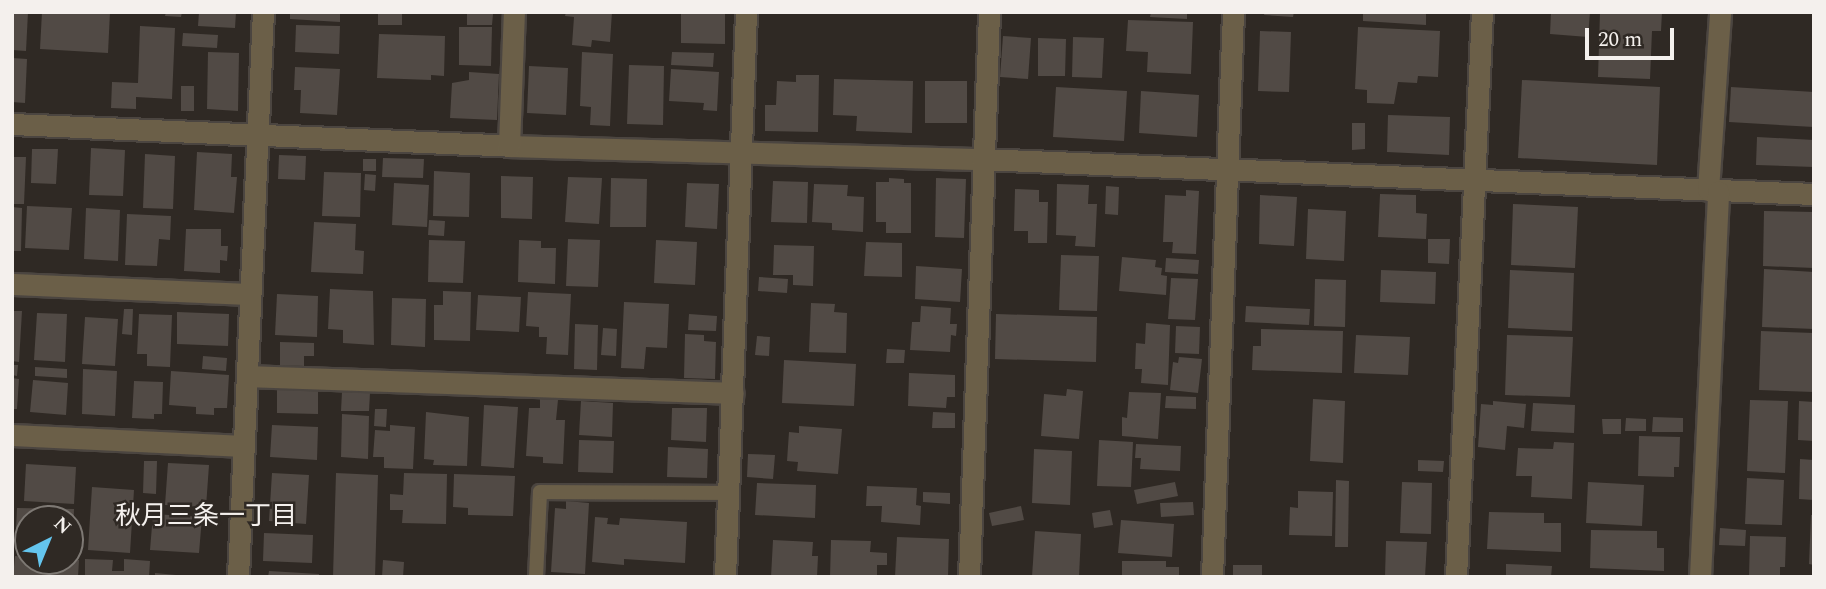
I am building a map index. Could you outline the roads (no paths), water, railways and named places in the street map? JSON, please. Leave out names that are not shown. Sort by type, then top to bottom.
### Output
[{"type":"street","points":[[238,577],[263,12]]},
{"type":"street","points":[[509,146],[514,12]]},
{"type":"street","points":[[724,577],[747,12]]},
{"type":"street","points":[[969,577],[989,12]]},
{"type":"street","points":[[1212,577],[1233,12]]},
{"type":"street","points":[[1456,577],[1482,12]]},
{"type":"street","points":[[1700,577],[1720,12]]},
{"type":"street","points":[[12,124],[509,146],[982,159],[1814,194]]},
{"type":"street","points":[[12,284],[250,293]]},
{"type":"street","points":[[248,376],[733,393]]},
{"type":"street","points":[[12,435],[244,446]]},
{"type":"lane","points":[[536,577],[540,492],[729,493]]},
{"type":"district","name":"秋月三条一丁目","points":[[206,517]]}]
